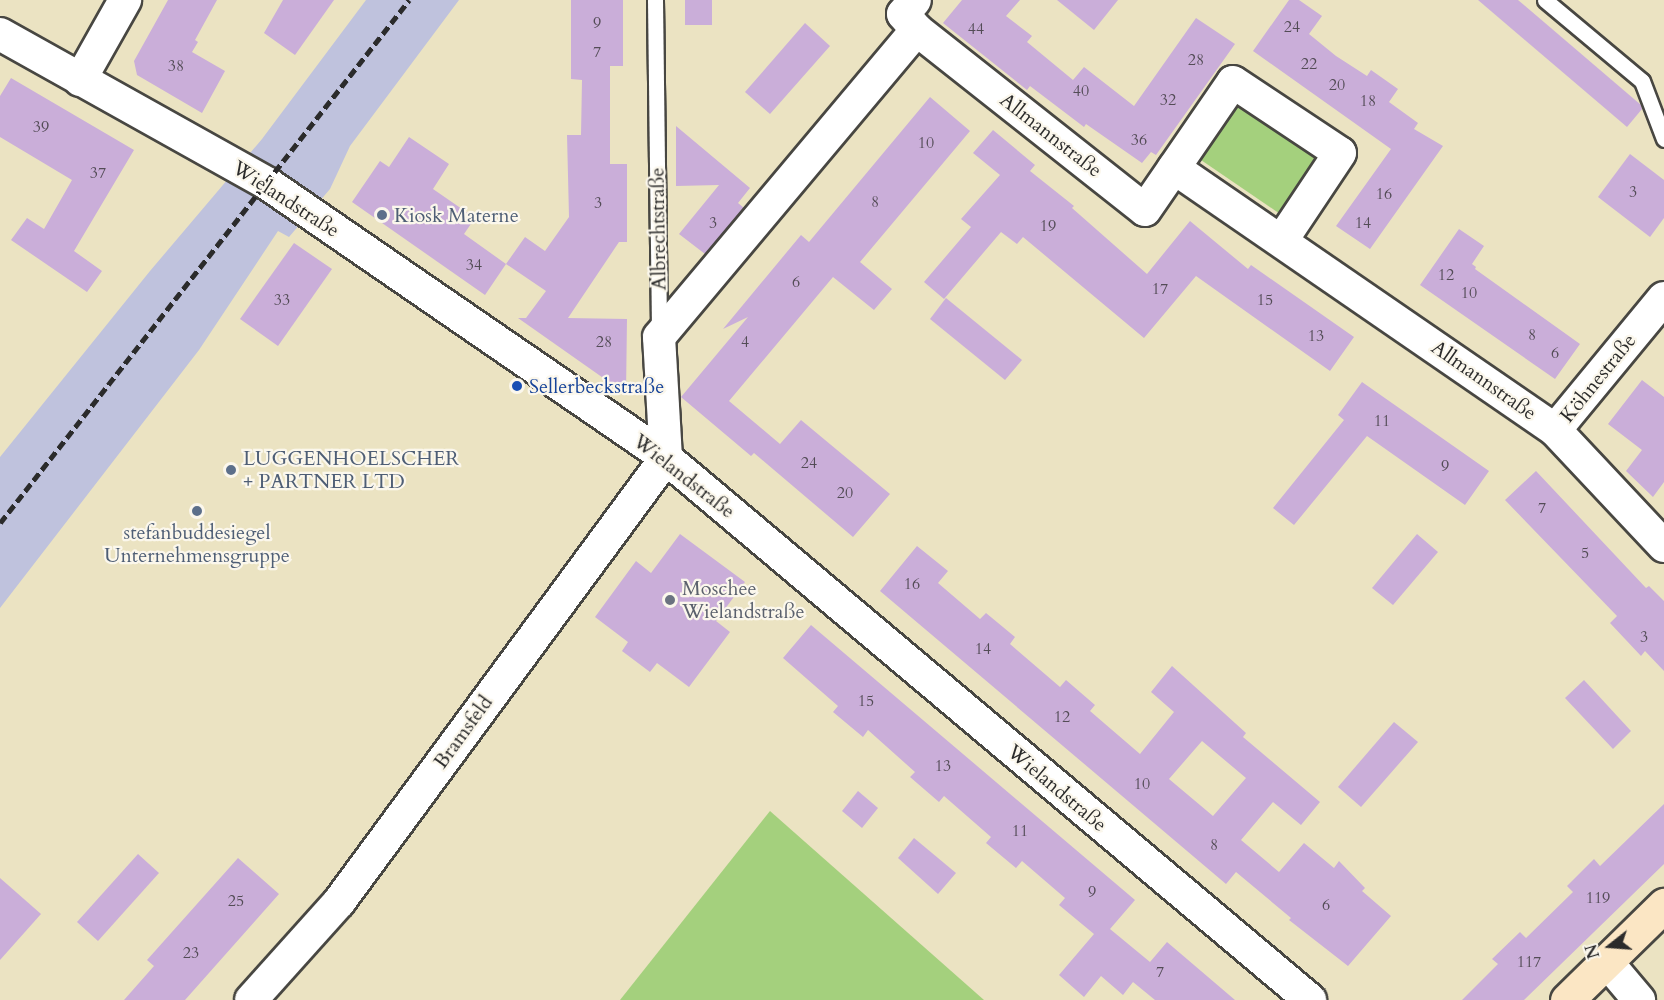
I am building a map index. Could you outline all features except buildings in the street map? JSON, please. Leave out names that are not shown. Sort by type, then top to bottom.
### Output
[{"type":"street","points":[[80,80],[125,0]]},
{"type":"street","points":[[659,337],[916,15]]},
{"type":"street","name":"Allmannstraße","points":[[916,15],[954,58],[1145,210],[1233,82],[1340,153],[1282,240]]},
{"type":"street","name":"Wielandstraße","points":[[0,34],[268,184],[666,458],[1310,1000]]},
{"type":"street","name":"Allmannstraße","points":[[1174,168],[1556,430],[1664,546]]},
{"type":"street","name":"Köhnestraße","points":[[1556,430],[1664,298]]},
{"type":"street","name":"Albrechtstraße","points":[[659,337],[666,458]]},
{"type":"street","name":"Bramsfeld","points":[[251,1000],[339,902],[666,458]]},
{"type":"street","points":[[1567,1000],[1664,905]]},
{"type":"street","points":[[1607,962],[1639,1000]]},
{"type":"lane","name":"Albrechtstraße","points":[[655,0],[659,337]]},
{"type":"lane","points":[[1545,0],[1642,81],[1664,139]]},
{"type":"shaded area","points":[[366,0],[459,0],[350,146],[330,189],[289,237],[278,231],[199,350],[0,608],[0,457],[150,271],[262,139]]},
{"type":"green space","points":[[1234,97],[1323,157],[1283,216],[1201,160],[1199,155]]},
{"type":"green space","points":[[770,811],[984,1000],[620,1000]]},
{"type":"railway","points":[[0,523],[409,0]]},
{"type":"place","name":"Kiosk Materne","points":[[382,215]]},
{"type":"place","name":"Sellerbeckstraße","points":[[517,386]]},
{"type":"place","name":"LUGGENHOELSCHER + PARTNER LTD","points":[[231,470]]},
{"type":"place","name":"stefanbuddesiegel Unternehmensgruppe","points":[[197,511]]},
{"type":"place","name":"Moschee Wielandstraße","points":[[670,600]]}]
